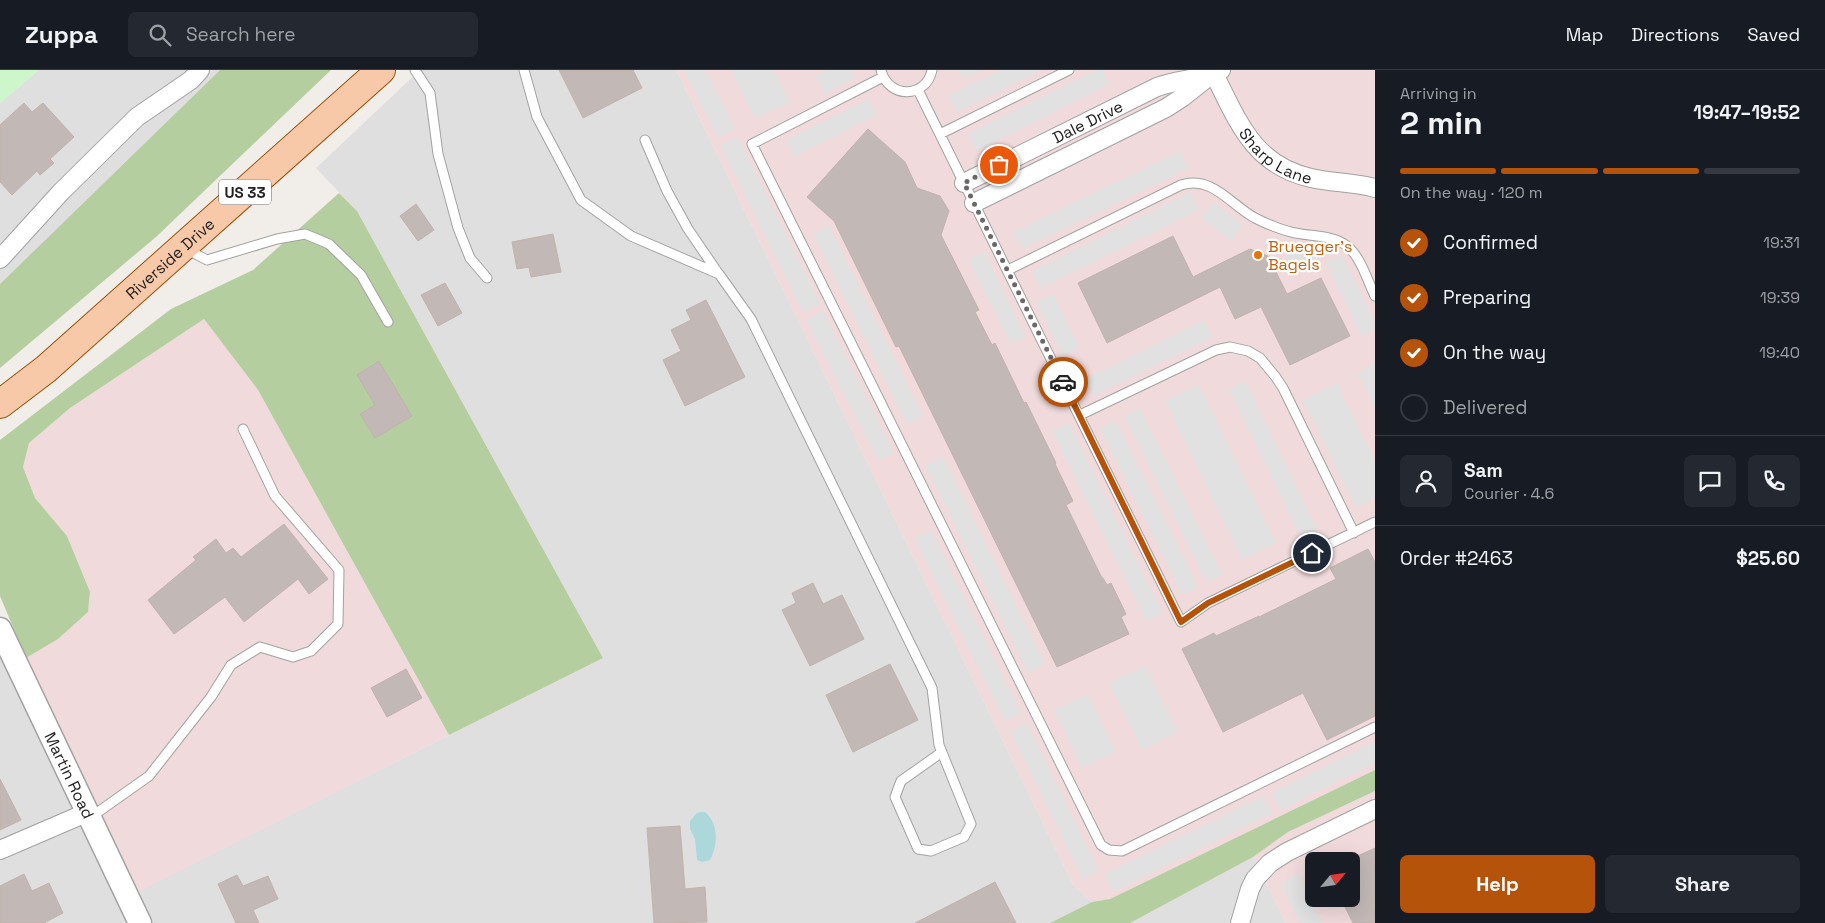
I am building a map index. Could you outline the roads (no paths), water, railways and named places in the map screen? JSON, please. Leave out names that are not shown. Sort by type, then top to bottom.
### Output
[{"type":"main road","name":"Riverside Drive","points":[[0,404],[46,369],[381,70]]},
{"type":"street","points":[[0,259],[60,192],[136,117],[191,80],[200,70]]},
{"type":"street","name":"Dale Drive","points":[[964,183],[1157,87],[1215,71]]},
{"type":"street","name":"Dale Drive","points":[[974,202],[1166,108],[1215,71]]},
{"type":"street","name":"Sharp Lane","points":[[1215,71],[1246,133],[1265,157],[1277,165],[1316,180],[1352,183],[1375,188]]},
{"type":"street","name":"Martin Road","points":[[0,629],[140,923]]},
{"type":"street","points":[[1240,923],[1250,889],[1270,863],[1287,852],[1375,809]]},
{"type":"street","points":[[0,850],[88,816]]},
{"type":"lane","points":[[415,70],[430,93],[438,154],[458,228],[470,258],[487,278]]},
{"type":"lane","points":[[524,70],[537,117],[581,200],[631,236],[719,274]]},
{"type":"lane","points":[[932,70],[927,82],[918,90],[909,92],[900,92],[892,88],[882,74],[752,144],[1101,845],[1109,850],[1122,851],[1375,727]]},
{"type":"lane","points":[[940,134],[1069,70]]},
{"type":"lane","points":[[918,90],[1181,622],[1208,603],[1375,522]]},
{"type":"lane","points":[[645,140],[667,191],[688,229],[751,320],[932,688],[939,745],[942,752],[971,824],[964,837],[931,851],[918,849],[895,796],[901,781],[942,752]]},
{"type":"lane","points":[[1008,270],[1181,184],[1199,182],[1214,188],[1255,218],[1279,229],[1331,239],[1344,244],[1354,253],[1375,296]]},
{"type":"lane","points":[[183,247],[207,260],[278,239],[305,234],[329,244],[361,275],[388,322]]},
{"type":"lane","points":[[1080,415],[1216,350],[1230,347],[1248,351],[1264,362],[1283,388],[1354,533]]},
{"type":"lane","points":[[88,816],[149,776],[212,697],[231,665],[260,646],[293,657],[311,651],[338,624],[339,570],[275,496],[243,429]]},
{"type":"water","points":[[705,812],[710,817],[716,835],[715,848],[710,860],[702,862],[697,860],[695,839],[690,829],[690,821],[697,813]]},
{"type":"place","name":"Bruegger's Bagels","points":[[1258,255]]}]
